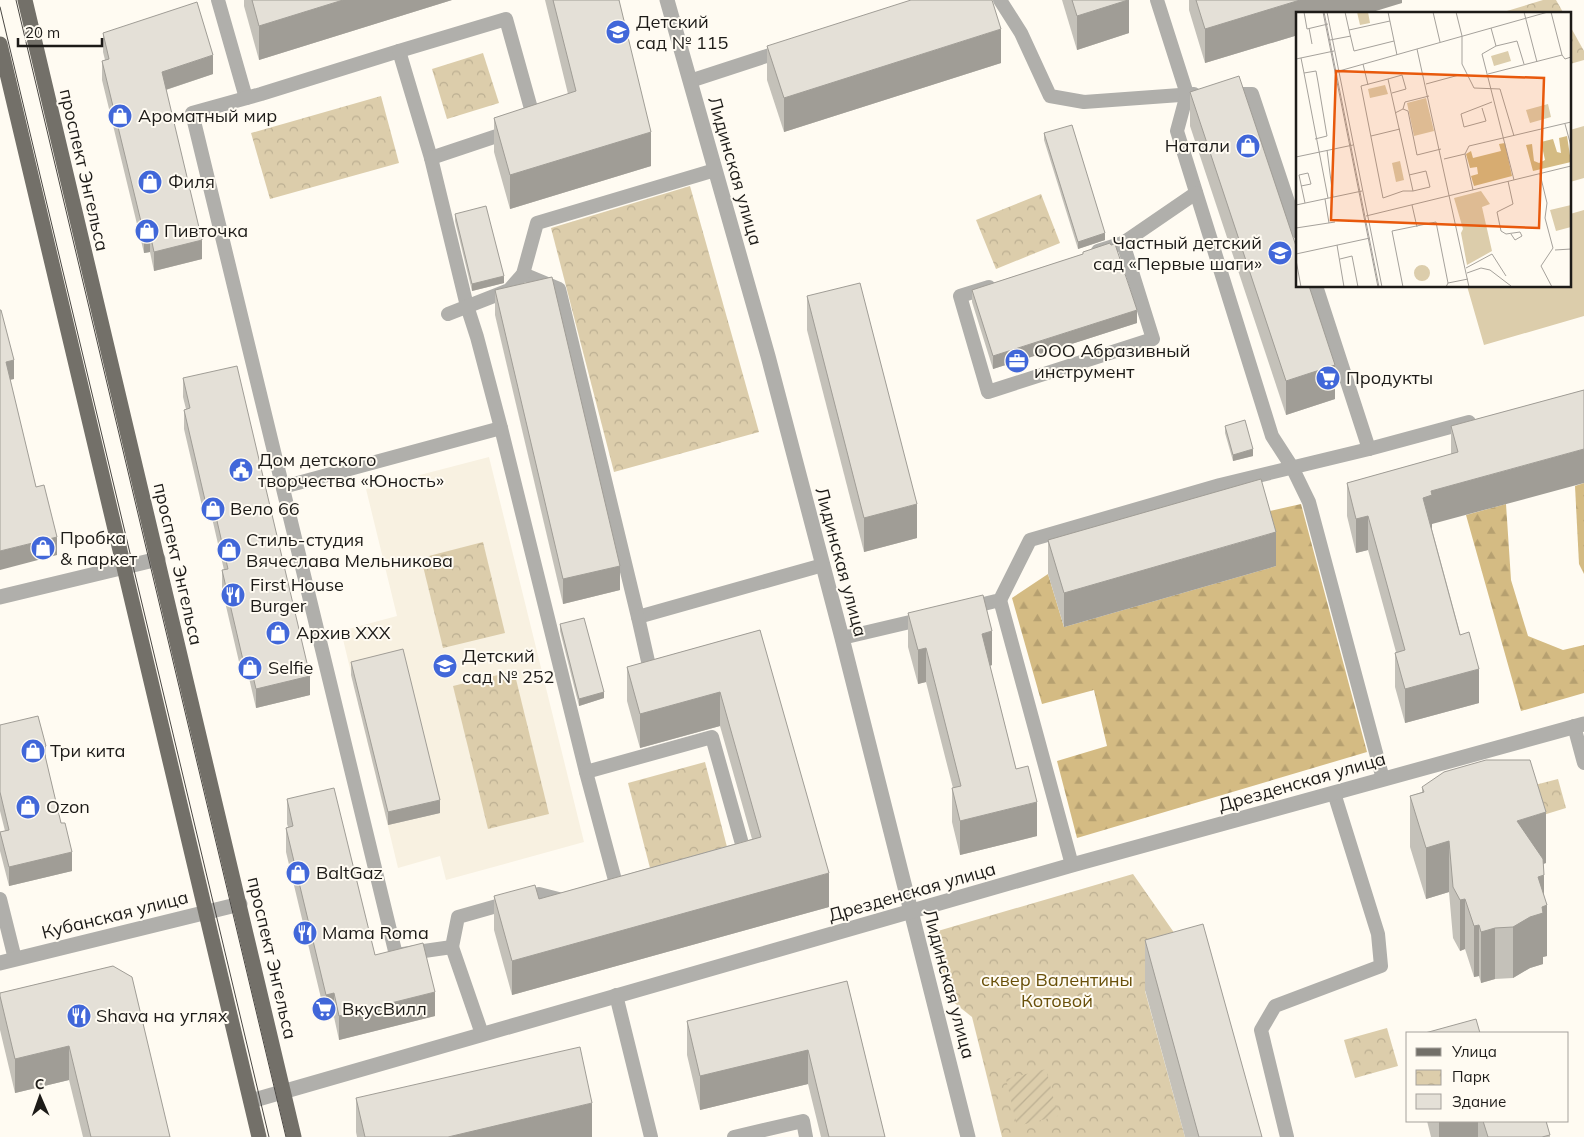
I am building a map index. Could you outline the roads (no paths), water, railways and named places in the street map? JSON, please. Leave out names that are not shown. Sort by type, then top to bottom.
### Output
[{"type":"main road","name":"проспект Энгельса","points":[[26,0],[294,1137]]},
{"type":"main road","points":[[0,44],[260,1137]]},
{"type":"street","name":"Лидинская улица","points":[[666,0],[768,356],[842,638],[968,1137]]},
{"type":"street","points":[[0,597],[158,559]]},
{"type":"street","name":"Дрезденская улица","points":[[251,1101],[1072,865],[1579,725]]},
{"type":"street","name":"Кубанская улица","points":[[7,961],[240,904]]},
{"type":"lane","points":[[218,0],[246,98]]},
{"type":"lane","points":[[1000,0],[1021,33],[1050,96],[1084,102],[1187,94],[1252,94],[1296,226]]},
{"type":"lane","points":[[1158,0],[1187,94],[1177,131],[1272,436],[1292,467],[1308,502],[1382,779]]},
{"type":"lane","points":[[430,158],[535,123],[506,19],[192,113],[396,955],[452,947]]},
{"type":"lane","points":[[690,81],[802,45]]},
{"type":"lane","points":[[399,51],[430,158],[467,306],[501,428],[586,772],[623,894],[578,904],[539,894],[458,917],[452,947],[482,1034]]},
{"type":"lane","points":[[448,314],[508,290],[523,274],[537,223],[716,170]]},
{"type":"lane","points":[[1087,255],[1123,243],[1196,193]]},
{"type":"lane","points":[[1006,281],[960,296],[988,392],[1153,339],[1123,243]]},
{"type":"lane","points":[[523,274],[559,289],[653,685]]},
{"type":"lane","points":[[1317,288],[1369,449]]},
{"type":"lane","points":[[1072,865],[1000,600],[1030,540],[1220,485],[1369,449],[1480,419]]},
{"type":"lane","points":[[283,487],[501,428]]},
{"type":"lane","points":[[638,617],[823,565]]},
{"type":"lane","points":[[842,638],[1000,600]]},
{"type":"lane","points":[[1579,725],[1584,763]]},
{"type":"lane","points":[[586,772],[712,737],[747,860],[738,862]]},
{"type":"lane","points":[[1287,1137],[1261,1030],[1275,1006],[1381,966],[1378,934],[1334,792]]},
{"type":"lane","points":[[0,899],[7,961]]},
{"type":"lane","points":[[616,995],[651,1137]]},
{"type":"lane","points":[[734,1137],[802,1121],[806,1137]]},
{"type":"tram line","points":[[16,0],[286,1137]]},
{"type":"tram line","points":[[0,7],[269,1137]]},
{"type":"place","name":"Детский сад № 115","points":[[618,32]]},
{"type":"place","name":"Ароматный мир","points":[[120,116]]},
{"type":"place","name":"Натали","points":[[1248,146]]},
{"type":"place","name":"Филя","points":[[150,182]]},
{"type":"place","name":"Пивточка","points":[[147,231]]},
{"type":"place","name":"Частный детский сад «Первые шаги»","points":[[1280,253]]},
{"type":"place","name":"ООО Абразивный инструмент","points":[[1017,361]]},
{"type":"place","name":"Продукты","points":[[1328,378]]},
{"type":"place","name":"Дом детского творчества «Юность»","points":[[241,470]]},
{"type":"place","name":"Вело 66","points":[[213,509]]},
{"type":"place","name":"Пробка & паркет","points":[[43,548]]},
{"type":"place","name":"Стиль-студия Вячеслава Мельникова","points":[[229,550]]},
{"type":"place","name":"First House Burger","points":[[233,595]]},
{"type":"place","name":"Архив XXX","points":[[278,633]]},
{"type":"place","name":"Детский сад № 252","points":[[445,666]]},
{"type":"place","name":"Selfie","points":[[250,668]]},
{"type":"place","name":"Три кита","points":[[33,751]]},
{"type":"place","name":"Ozon","points":[[28,807]]},
{"type":"place","name":"BaltGaz","points":[[298,873]]},
{"type":"place","name":"Mama Roma","points":[[305,933]]},
{"type":"place","name":"ВкусВилл","points":[[324,1009]]},
{"type":"place","name":"Shava на углях","points":[[79,1016]]},
{"type":"park label","name":"сквер Валентины Котовой","points":[[1057,990]]}]
